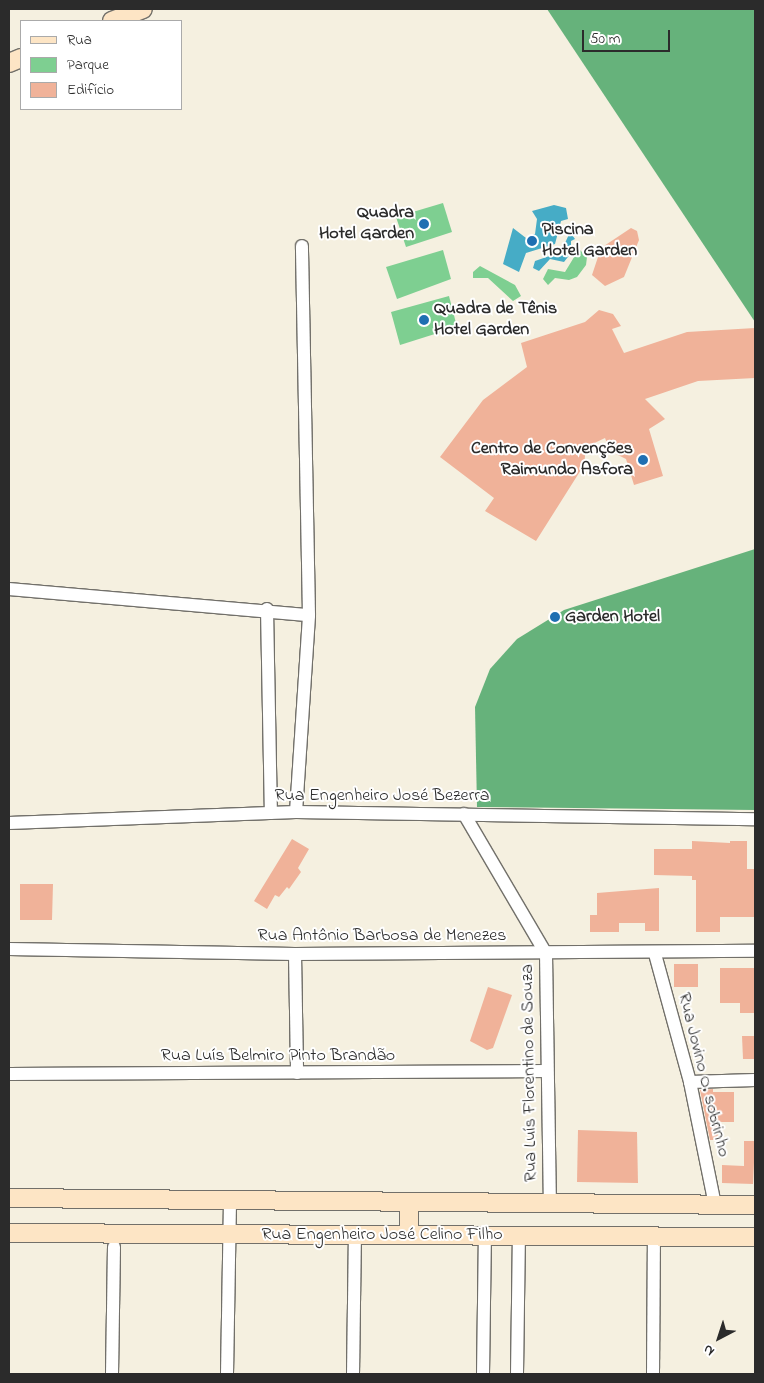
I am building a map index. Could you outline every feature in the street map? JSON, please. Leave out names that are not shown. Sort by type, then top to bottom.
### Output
[{"type":"street","points":[[115,20],[143,9]]},
{"type":"street","points":[[296,812],[309,615],[302,246]]},
{"type":"street","points":[[9,589],[169,604],[267,609],[309,615]]},
{"type":"street","points":[[267,609],[271,813]]},
{"type":"street","name":"Rua Engenheiro José Bezerra","points":[[9,823],[296,812],[755,819]]},
{"type":"street","name":"Rua Luís Florentino de Souza","points":[[464,814],[546,954],[550,1203]]},
{"type":"street","name":"Rua Antônio Barbosa de Menezes","points":[[9,949],[295,954],[655,954],[755,951]]},
{"type":"street","points":[[295,954],[297,1074]]},
{"type":"street","name":"Rua Jovino O. sobrinho","points":[[655,954],[690,1082],[715,1205]]},
{"type":"street","name":"Rua Luís Belmiro Pinto Brandão","points":[[9,1074],[297,1074],[547,1071]]},
{"type":"street","points":[[690,1082],[755,1080]]},
{"type":"street","name":"Rua Engenheiro José Celino Filho","points":[[9,1198],[230,1202],[755,1205]]},
{"type":"street","points":[[227,1374],[230,1202]]},
{"type":"street","points":[[409,1202],[409,1234]]},
{"type":"street","name":"Rua Engenheiro José Celino Filho","points":[[9,1234],[519,1234],[755,1237]]},
{"type":"street","points":[[517,1374],[519,1234]]},
{"type":"street","points":[[353,1374],[355,1235]]},
{"type":"street","points":[[483,1374],[486,1235]]},
{"type":"street","points":[[654,1235],[654,1374]]},
{"type":"street","points":[[112,1374],[114,1247]]},
{"type":"green space","points":[[547,9],[755,9],[755,322]]},
{"type":"green space","name":"Quadra Hotel Garden","points":[[443,203],[452,232],[406,247],[396,217]]},
{"type":"green space","points":[[579,249],[587,257],[586,265],[577,277],[569,280],[555,278],[548,285],[543,279],[548,269],[565,272]]},
{"type":"green space","name":"Quadra de Tênis Hotel Garden","points":[[443,250],[451,279],[397,299],[386,267]]},
{"type":"green space","points":[[480,266],[515,285],[521,296],[513,301],[488,278],[473,278],[473,272]]},
{"type":"green space","name":"Quadra de Tênis Hotel Garden","points":[[449,296],[457,327],[400,345],[391,312]]},
{"type":"green space","points":[[755,549],[755,810],[477,807],[475,707],[490,669],[517,639],[564,610]]},
{"type":"water","name":"Piscina Hotel Garden","points":[[554,205],[566,208],[568,219],[561,221],[555,244],[526,253],[519,272],[503,264],[513,228],[526,238],[535,234],[537,219],[532,211]]},
{"type":"water","points":[[570,232],[575,239],[571,241],[571,253],[564,262],[550,259],[539,271],[533,268],[535,261],[561,252]]},
{"type":"building","points":[[631,228],[637,231],[639,240],[624,277],[605,286],[592,275],[601,248]]},
{"type":"building","points":[[599,310],[613,314],[621,326],[612,329],[624,353],[687,332],[755,328],[755,378],[698,381],[645,399],[665,419],[649,429],[663,476],[634,485],[626,459],[610,451],[605,438],[586,447],[584,465],[536,541],[485,511],[494,498],[440,457],[483,400],[527,367],[521,343],[585,322]]},
{"type":"building","points":[[292,839],[309,849],[298,868],[301,872],[289,889],[287,887],[279,897],[275,895],[267,909],[254,901]]},
{"type":"building","points":[[692,841],[730,843],[730,841],[747,841],[747,869],[755,869],[755,917],[720,917],[720,932],[696,932],[696,880],[692,880],[692,876],[654,875],[654,849],[692,849]]},
{"type":"building","points":[[20,884],[53,884],[52,920],[20,920]]},
{"type":"building","points":[[659,888],[659,931],[645,931],[645,923],[619,923],[619,932],[590,932],[590,915],[597,915],[597,893]]},
{"type":"building","points":[[674,964],[698,964],[698,987],[674,987]]},
{"type":"building","points":[[720,968],[755,968],[755,1013],[740,1013],[740,1003],[720,1003]]},
{"type":"building","points":[[488,987],[512,995],[493,1048],[487,1050],[470,1041]]},
{"type":"building","points":[[742,1036],[755,1036],[755,1059],[743,1059]]},
{"type":"building","points":[[713,1089],[713,1092],[734,1092],[734,1122],[719,1122],[717,1140],[710,1140],[700,1090]]},
{"type":"building","points":[[578,1130],[637,1132],[638,1183],[577,1182]]},
{"type":"building","points":[[744,1141],[755,1141],[753,1184],[722,1183],[722,1165],[744,1166]]},
{"type":"place","name":"Quadra Hotel Garden","points":[[424,224]]},
{"type":"place","name":"Piscina Hotel Garden","points":[[532,241]]},
{"type":"place","name":"Quadra de Tênis Hotel Garden","points":[[424,320]]},
{"type":"place","name":"Centro de Convenções Raimundo Asfora","points":[[643,460]]},
{"type":"place","name":"Garden Hotel","points":[[555,617]]}]
